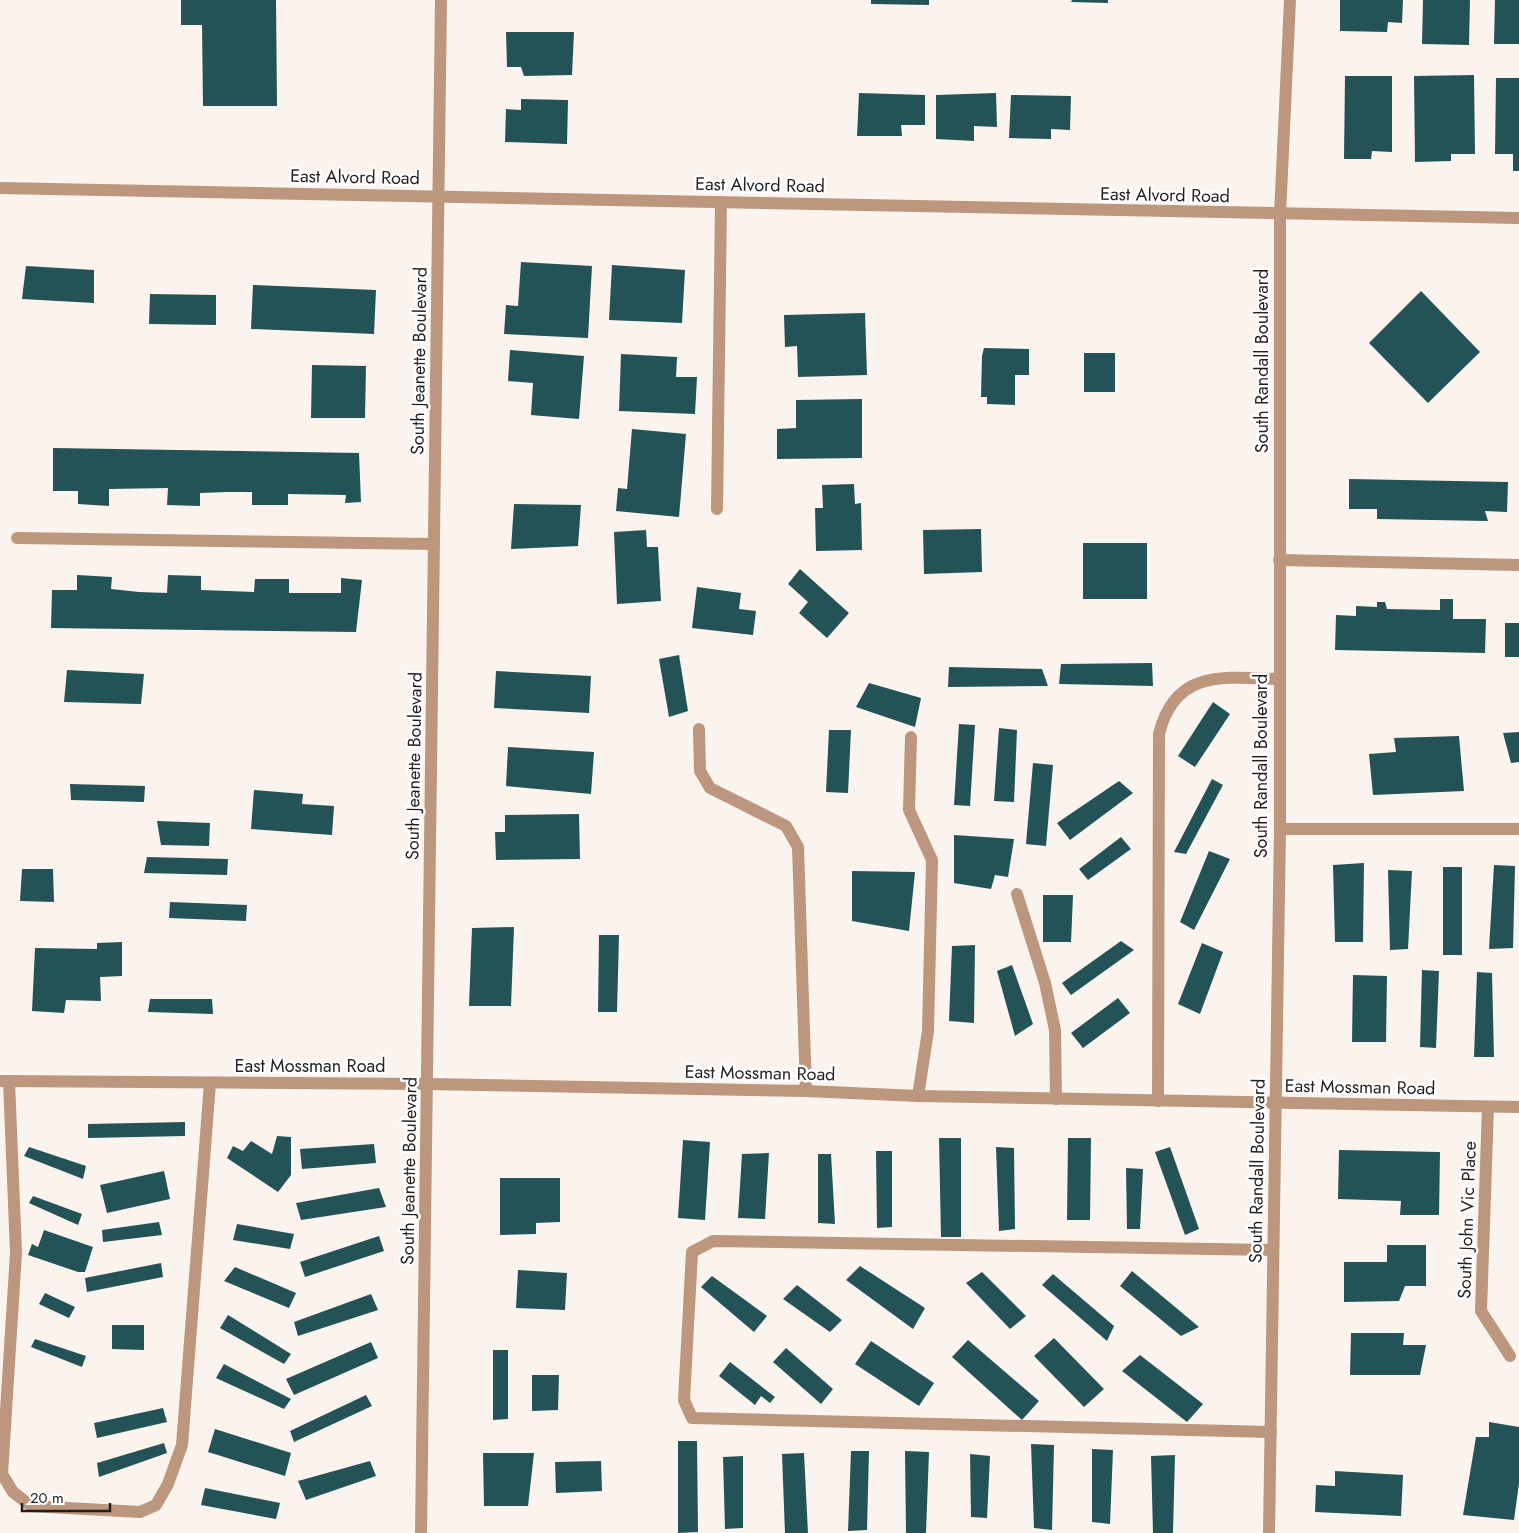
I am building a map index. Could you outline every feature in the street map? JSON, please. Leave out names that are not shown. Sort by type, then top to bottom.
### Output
[{"type":"street","name":"South Jeanette Boulevard","points":[[421,1533],[441,0]]},
{"type":"street","name":"South Randall Boulevard","points":[[1269,1533],[1280,829],[1278,679],[1280,215],[1290,0]]},
{"type":"street","name":"East Alvord Road","points":[[0,188],[1280,215],[1519,218]]},
{"type":"street","points":[[718,509],[721,202]]},
{"type":"street","points":[[17,538],[434,544]]},
{"type":"street","points":[[1279,560],[1519,565]]},
{"type":"street","points":[[1158,1100],[1159,734],[1164,713],[1176,697],[1187,687],[1206,680],[1239,678],[1278,679]]},
{"type":"street","points":[[699,729],[700,771],[710,788],[786,826],[798,847],[806,1091]]},
{"type":"street","points":[[911,737],[909,810],[932,860],[928,1031],[918,1096]]},
{"type":"street","points":[[1280,829],[1519,829]]},
{"type":"street","points":[[1018,894],[1045,983],[1055,1030],[1056,1099]]},
{"type":"street","points":[[4,1081],[16,1252],[2,1474],[13,1492],[30,1506],[140,1512],[156,1505],[168,1484],[182,1445],[210,1084]]},
{"type":"street","name":"East Mossman Road","points":[[4,1081],[210,1084],[428,1084],[806,1091],[1056,1099],[1519,1107]]},
{"type":"street","name":"South John Vic Place","points":[[1488,1107],[1482,1311],[1510,1356]]},
{"type":"street","points":[[1271,1432],[692,1418],[684,1400],[692,1252],[713,1241],[1274,1250]]},
{"type":"building","points":[[181,0],[276,0],[277,106],[203,106],[202,25],[181,25]]},
{"type":"building","points":[[871,0],[929,0],[929,5],[871,4]]},
{"type":"building","points":[[1072,0],[1108,0],[1108,3],[1071,2]]},
{"type":"building","points":[[1340,0],[1403,0],[1402,23],[1388,22],[1387,32],[1340,31]]},
{"type":"building","points":[[1423,0],[1470,0],[1469,45],[1422,44]]},
{"type":"building","points":[[1495,0],[1519,0],[1519,44],[1494,44]]},
{"type":"building","points":[[506,32],[574,32],[572,75],[524,76],[521,67],[507,67]]},
{"type":"building","points":[[1474,75],[1475,154],[1451,154],[1451,161],[1415,162],[1414,76]]},
{"type":"building","points":[[1345,76],[1392,76],[1392,152],[1372,151],[1371,159],[1344,159]]},
{"type":"building","points":[[1496,78],[1519,78],[1519,171],[1513,171],[1513,154],[1495,154]]},
{"type":"building","points":[[859,93],[925,95],[925,125],[901,125],[902,136],[857,136]]},
{"type":"building","points":[[996,93],[997,127],[974,126],[974,141],[936,139],[936,95]]},
{"type":"building","points":[[1011,95],[1071,96],[1070,130],[1051,129],[1051,139],[1009,138]]},
{"type":"building","points":[[521,99],[568,100],[567,144],[505,142],[506,109],[521,110]]},
{"type":"building","points":[[521,262],[592,266],[588,338],[504,334],[506,305],[518,306]]},
{"type":"building","points":[[612,265],[685,270],[682,323],[609,320]]},
{"type":"building","points":[[26,266],[94,270],[94,303],[22,299]]},
{"type":"building","points":[[253,285],[376,290],[374,334],[251,329]]},
{"type":"building","points":[[1421,291],[1480,352],[1428,403],[1369,343]]},
{"type":"building","points":[[150,294],[216,295],[216,325],[149,324]]},
{"type":"building","points":[[865,313],[867,375],[798,377],[797,346],[785,347],[784,315]]},
{"type":"building","points":[[984,348],[1029,349],[1029,375],[1015,375],[1015,405],[987,404],[987,397],[981,397],[982,356]]},
{"type":"building","points":[[510,350],[584,356],[579,419],[531,415],[533,383],[508,381]]},
{"type":"building","points":[[1084,353],[1115,353],[1115,392],[1084,392]]},
{"type":"building","points":[[621,354],[677,357],[676,377],[697,377],[695,414],[619,411]]},
{"type":"building","points":[[312,365],[366,366],[365,418],[311,418]]},
{"type":"building","points":[[862,399],[862,458],[777,459],[777,429],[796,428],[796,400]]},
{"type":"building","points":[[632,429],[686,434],[679,517],[616,511],[618,488],[627,489]]},
{"type":"building","points":[[53,448],[359,453],[361,502],[345,503],[346,495],[288,494],[288,505],[252,505],[252,492],[227,492],[200,493],[200,506],[167,505],[168,488],[109,489],[109,506],[78,504],[78,491],[53,491]]},
{"type":"building","points":[[1349,479],[1508,482],[1507,512],[1485,511],[1488,521],[1377,519],[1377,509],[1349,509]]},
{"type":"building","points":[[854,484],[855,504],[861,503],[862,550],[816,551],[815,508],[823,508],[822,485]]},
{"type":"building","points":[[514,504],[581,505],[578,546],[511,549]]},
{"type":"building","points":[[981,529],[982,572],[924,574],[923,530]]},
{"type":"building","points":[[646,530],[647,547],[658,547],[661,601],[617,604],[614,532]]},
{"type":"building","points":[[1083,543],[1147,543],[1147,599],[1083,599]]},
{"type":"building","points":[[800,569],[849,613],[827,638],[799,613],[808,602],[788,584]]},
{"type":"building","points":[[77,575],[112,577],[111,589],[167,593],[168,575],[201,576],[201,590],[254,592],[255,579],[289,579],[289,593],[341,593],[341,578],[362,580],[356,632],[51,628],[52,590],[77,590]]},
{"type":"building","points":[[697,587],[741,593],[739,609],[756,611],[753,635],[692,628]]},
{"type":"building","points":[[1440,599],[1453,599],[1453,619],[1486,619],[1485,653],[1335,650],[1336,615],[1356,616],[1356,606],[1377,607],[1377,602],[1385,602],[1387,609],[1440,610]]},
{"type":"building","points":[[1505,623],[1519,623],[1519,657],[1505,657]]},
{"type":"building","points":[[679,655],[688,711],[669,717],[659,659]]},
{"type":"building","points":[[1152,663],[1153,686],[1059,684],[1061,664]]},
{"type":"building","points":[[949,667],[1042,669],[1048,686],[948,687]]},
{"type":"building","points":[[67,670],[144,674],[141,704],[64,702]]},
{"type":"building","points":[[496,671],[591,676],[589,713],[494,708]]},
{"type":"building","points":[[869,683],[921,698],[915,727],[856,707]]},
{"type":"building","points":[[1213,702],[1230,714],[1195,767],[1178,756]]},
{"type":"building","points":[[959,724],[975,725],[970,806],[954,805]]},
{"type":"building","points":[[999,728],[1017,730],[1014,802],[994,801]]},
{"type":"building","points":[[829,730],[851,730],[848,793],[826,792]]},
{"type":"building","points":[[1519,732],[1519,762],[1511,763],[1503,733]]},
{"type":"building","points":[[1459,736],[1464,791],[1373,795],[1369,754],[1396,752],[1394,738]]},
{"type":"building","points":[[508,747],[594,752],[591,794],[506,786]]},
{"type":"building","points":[[1033,763],[1053,765],[1046,846],[1026,844]]},
{"type":"building","points":[[1212,779],[1223,785],[1186,854],[1174,852]]},
{"type":"building","points":[[1119,781],[1133,793],[1070,840],[1057,823]]},
{"type":"building","points":[[70,784],[145,786],[144,802],[71,800]]},
{"type":"building","points":[[254,790],[303,794],[302,804],[334,806],[332,835],[251,829]]},
{"type":"building","points":[[579,814],[580,859],[496,860],[495,832],[505,832],[505,815]]},
{"type":"building","points":[[157,821],[210,823],[209,846],[161,845]]},
{"type":"building","points":[[954,835],[1014,839],[1008,877],[995,875],[991,889],[954,883]]},
{"type":"building","points":[[1121,837],[1131,849],[1088,880],[1079,869]]},
{"type":"building","points":[[1209,851],[1230,859],[1194,930],[1180,922]]},
{"type":"building","points":[[147,857],[228,859],[227,875],[144,873]]},
{"type":"building","points":[[1364,863],[1363,942],[1335,942],[1333,865]]},
{"type":"building","points":[[1494,865],[1515,866],[1513,948],[1489,949]]},
{"type":"building","points":[[1443,867],[1462,867],[1462,955],[1443,955]]},
{"type":"building","points":[[22,869],[53,869],[54,902],[20,901]]},
{"type":"building","points":[[1388,870],[1412,871],[1408,949],[1390,950]]},
{"type":"building","points":[[852,871],[915,872],[909,931],[852,921]]},
{"type":"building","points":[[1043,895],[1073,895],[1071,942],[1043,942]]},
{"type":"building","points":[[170,902],[247,905],[246,921],[169,918]]},
{"type":"building","points":[[514,927],[511,1006],[469,1006],[472,928]]},
{"type":"building","points":[[599,935],[619,935],[617,1012],[598,1012]]},
{"type":"building","points":[[1121,941],[1134,950],[1071,995],[1062,983]]},
{"type":"building","points":[[122,942],[122,976],[100,977],[101,1001],[66,1000],[64,1013],[32,1011],[35,948],[97,949],[97,943]]},
{"type":"building","points":[[1202,943],[1223,952],[1200,1014],[1178,1004]]},
{"type":"building","points":[[975,945],[974,1023],[949,1021],[952,946]]},
{"type":"building","points":[[1012,965],[1033,1024],[1015,1036],[997,971]]},
{"type":"building","points":[[1422,970],[1439,971],[1436,1048],[1420,1047]]},
{"type":"building","points":[[1477,972],[1492,973],[1494,1057],[1474,1057]]},
{"type":"building","points":[[1353,975],[1387,976],[1386,1042],[1352,1042]]},
{"type":"building","points":[[1118,998],[1130,1013],[1083,1048],[1071,1033]]},
{"type":"building","points":[[150,999],[212,999],[213,1014],[148,1012]]},
{"type":"building","points":[[185,1122],[185,1136],[88,1138],[88,1124]]},
{"type":"building","points":[[277,1136],[291,1137],[291,1175],[278,1192],[227,1158],[233,1146],[243,1151],[251,1141],[272,1154]]},
{"type":"building","points":[[939,1138],[961,1138],[961,1237],[941,1237]]},
{"type":"building","points":[[1068,1138],[1091,1138],[1090,1220],[1067,1220]]},
{"type":"building","points":[[683,1140],[710,1142],[705,1220],[678,1218]]},
{"type":"building","points":[[374,1144],[376,1163],[302,1169],[300,1149]]},
{"type":"building","points":[[29,1147],[86,1166],[83,1179],[24,1156]]},
{"type":"building","points":[[996,1147],[1014,1148],[1015,1229],[999,1231]]},
{"type":"building","points":[[1170,1147],[1199,1229],[1185,1235],[1155,1152]]},
{"type":"building","points":[[1339,1150],[1440,1152],[1439,1215],[1400,1215],[1401,1201],[1338,1199]]},
{"type":"building","points":[[876,1151],[892,1151],[892,1227],[877,1228]]},
{"type":"building","points":[[769,1153],[765,1219],[738,1218],[742,1154]]},
{"type":"building","points":[[818,1154],[831,1154],[835,1224],[818,1223]]},
{"type":"building","points":[[1126,1168],[1143,1169],[1140,1229],[1127,1229]]},
{"type":"building","points":[[164,1171],[170,1199],[107,1213],[100,1185]]},
{"type":"building","points":[[500,1178],[560,1178],[560,1222],[536,1223],[536,1234],[500,1235]]},
{"type":"building","points":[[379,1188],[386,1207],[301,1220],[296,1203]]},
{"type":"building","points":[[33,1196],[82,1214],[78,1225],[29,1203]]},
{"type":"building","points":[[159,1222],[162,1235],[103,1242],[102,1230]]},
{"type":"building","points":[[237,1224],[294,1234],[290,1249],[233,1240]]},
{"type":"building","points":[[44,1230],[93,1247],[85,1272],[78,1272],[28,1255],[32,1244],[38,1247]]},
{"type":"building","points":[[379,1236],[384,1251],[305,1277],[300,1262]]},
{"type":"building","points":[[1387,1245],[1426,1245],[1426,1286],[1405,1286],[1399,1301],[1344,1302],[1344,1262],[1387,1262]]},
{"type":"building","points":[[161,1263],[163,1277],[87,1292],[85,1278]]},
{"type":"building","points":[[860,1266],[925,1308],[913,1329],[846,1280]]},
{"type":"building","points":[[235,1267],[296,1293],[289,1308],[224,1281]]},
{"type":"building","points":[[518,1270],[567,1273],[565,1310],[516,1308]]},
{"type":"building","points":[[1132,1271],[1199,1327],[1181,1336],[1120,1286]]},
{"type":"building","points":[[982,1272],[1026,1316],[1010,1329],[966,1283]]},
{"type":"building","points":[[1053,1274],[1114,1326],[1107,1341],[1042,1285]]},
{"type":"building","points":[[712,1276],[767,1316],[754,1332],[701,1287]]},
{"type":"building","points":[[797,1285],[842,1320],[830,1332],[783,1299]]},
{"type":"building","points":[[45,1293],[75,1307],[69,1318],[39,1304]]},
{"type":"building","points":[[371,1294],[378,1310],[298,1336],[294,1322]]},
{"type":"building","points":[[228,1315],[291,1354],[284,1364],[220,1328]]},
{"type":"building","points":[[112,1325],[144,1325],[144,1350],[112,1349]]},
{"type":"building","points":[[1351,1333],[1404,1333],[1403,1345],[1426,1345],[1420,1375],[1350,1375]]},
{"type":"building","points":[[1054,1338],[1104,1389],[1084,1407],[1034,1356]]},
{"type":"building","points":[[35,1339],[86,1356],[82,1367],[31,1347]]},
{"type":"building","points":[[968,1340],[1039,1401],[1022,1420],[952,1357]]},
{"type":"building","points":[[871,1341],[934,1383],[919,1406],[855,1364]]},
{"type":"building","points":[[371,1342],[378,1358],[294,1395],[286,1379]]},
{"type":"building","points":[[786,1348],[833,1389],[821,1404],[773,1362]]},
{"type":"building","points":[[493,1350],[508,1350],[508,1419],[493,1420]]},
{"type":"building","points":[[1140,1355],[1203,1404],[1187,1422],[1122,1371]]},
{"type":"building","points":[[730,1362],[775,1397],[770,1403],[761,1396],[755,1405],[719,1376]]},
{"type":"building","points":[[224,1364],[291,1399],[284,1409],[216,1378]]},
{"type":"building","points":[[532,1375],[559,1375],[558,1410],[532,1411]]},
{"type":"building","points":[[366,1395],[372,1406],[294,1442],[290,1431]]},
{"type":"building","points":[[163,1408],[167,1422],[97,1438],[94,1423]]},
{"type":"building","points":[[1489,1422],[1519,1427],[1519,1483],[1514,1520],[1463,1515],[1476,1437],[1489,1437]]},
{"type":"building","points":[[215,1429],[291,1453],[285,1476],[208,1452]]},
{"type":"building","points":[[678,1441],[697,1441],[698,1532],[678,1533]]},
{"type":"building","points":[[164,1443],[167,1453],[99,1477],[97,1463]]},
{"type":"building","points":[[1031,1444],[1054,1445],[1052,1530],[1034,1528]]},
{"type":"building","points":[[1092,1449],[1113,1450],[1110,1524],[1092,1522]]},
{"type":"building","points":[[851,1451],[869,1451],[867,1530],[848,1531]]},
{"type":"building","points":[[905,1451],[929,1452],[926,1533],[906,1533]]},
{"type":"building","points":[[483,1453],[534,1453],[528,1506],[484,1506]]},
{"type":"building","points":[[804,1453],[808,1533],[785,1533],[782,1454]]},
{"type":"building","points":[[970,1454],[990,1456],[987,1518],[971,1517]]},
{"type":"building","points":[[1175,1455],[1173,1533],[1153,1533],[1151,1456]]},
{"type":"building","points":[[743,1456],[743,1528],[725,1529],[723,1457]]},
{"type":"building","points":[[370,1461],[376,1476],[306,1500],[298,1481]]},
{"type":"building","points":[[601,1461],[602,1491],[556,1493],[555,1462]]},
{"type":"building","points":[[1335,1471],[1403,1475],[1401,1516],[1315,1512],[1316,1485],[1335,1486]]},
{"type":"building","points":[[205,1488],[280,1503],[276,1519],[201,1505]]}]
